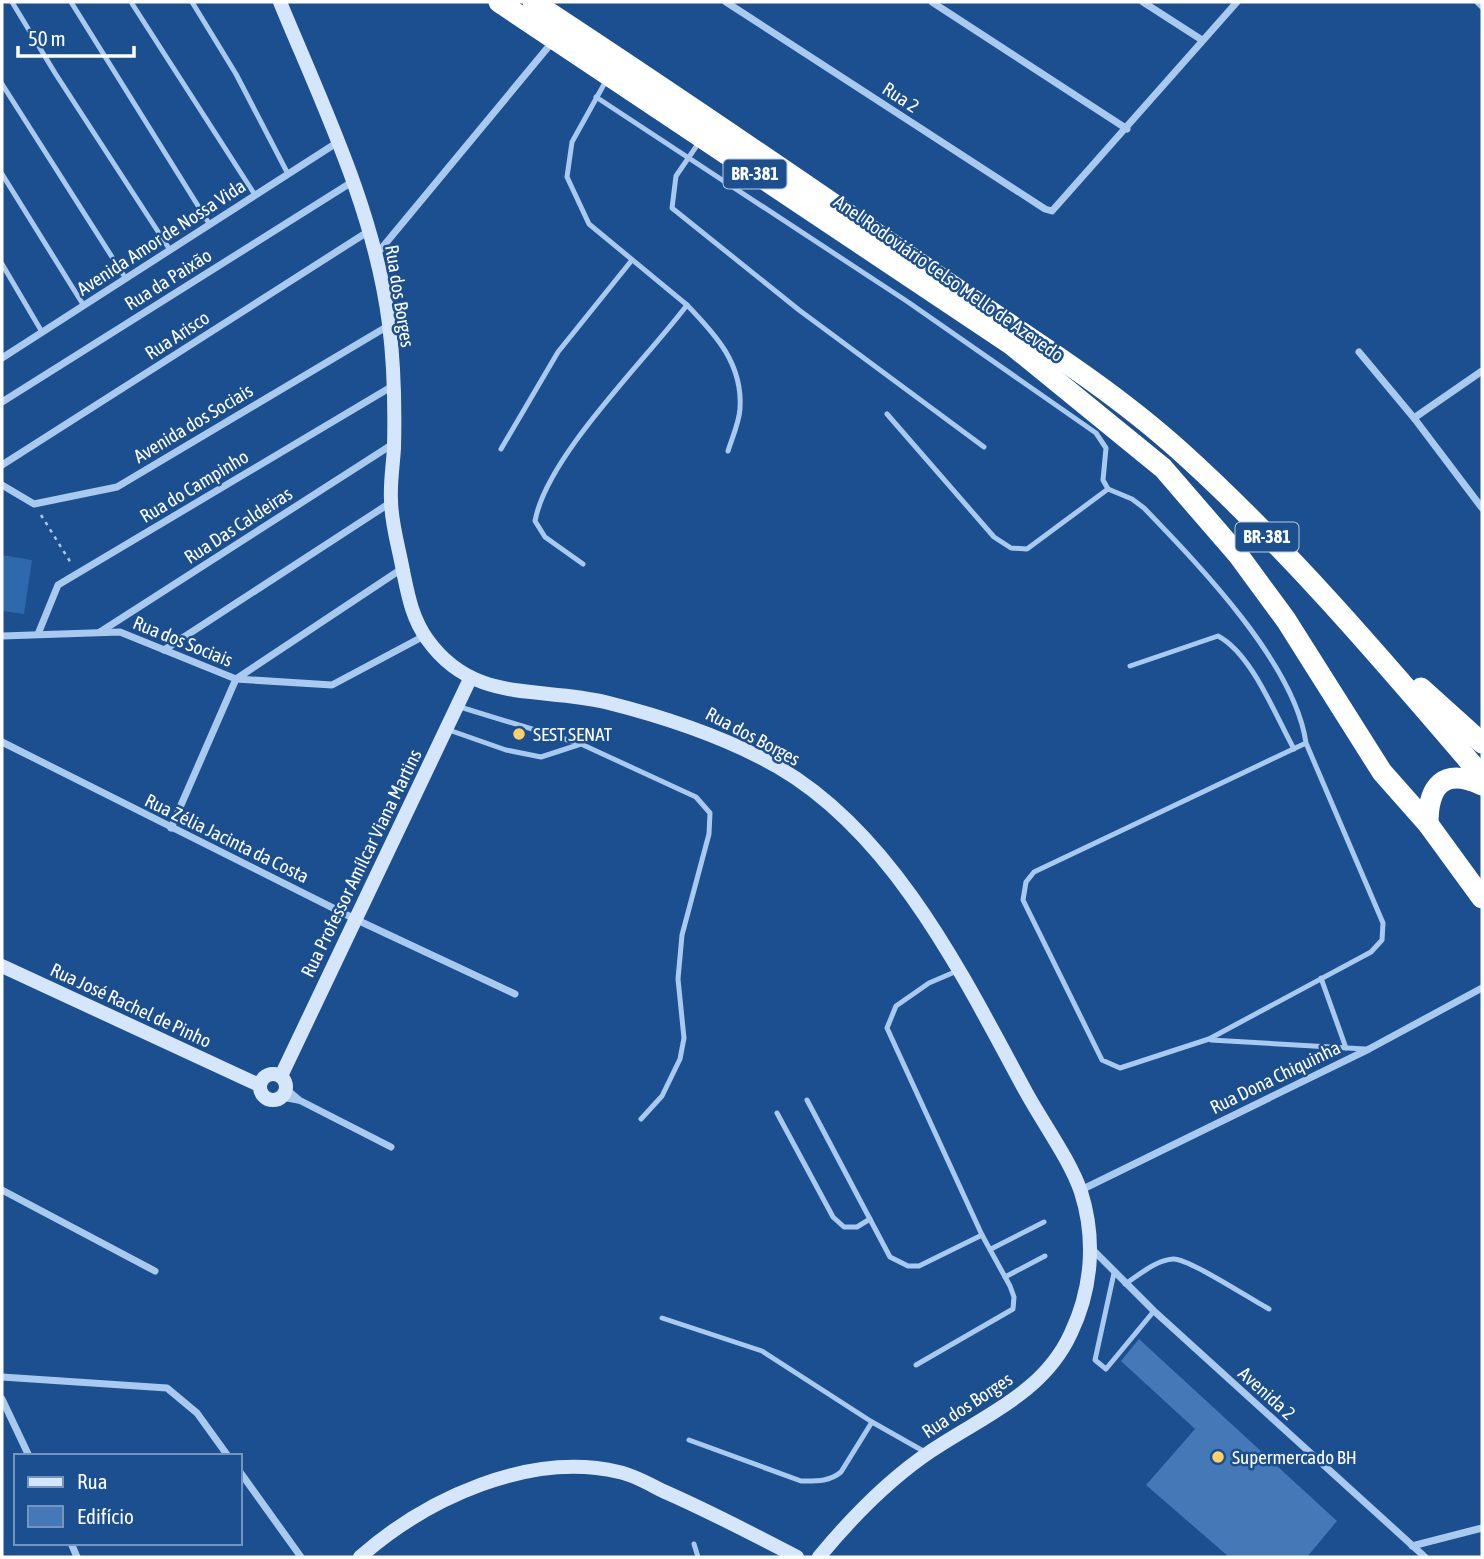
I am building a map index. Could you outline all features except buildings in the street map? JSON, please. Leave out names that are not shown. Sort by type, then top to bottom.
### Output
[{"type":"highway","name":"Anel Rodoviário Celso Mello de Azevedo","points":[[499,2],[1012,345],[1163,468],[1239,556],[1286,620],[1382,772],[1428,824],[1482,898]]},
{"type":"highway","name":"Anel Rodoviário Celso Mello de Azevedo","points":[[533,2],[729,131],[1133,412],[1179,450],[1360,635],[1482,776]]},
{"type":"highway","points":[[1360,635],[1482,743]]},
{"type":"highway","points":[[1428,824],[1428,800],[1439,783],[1452,777],[1482,785]]},
{"type":"street","name":"Rua dos Borges","points":[[280,2],[338,142],[375,256],[389,325],[394,443],[390,503],[409,604],[424,636],[443,659],[470,680],[506,690],[598,701],[696,727],[781,768],[830,806],[883,859],[947,946],[1080,1191],[1092,1248],[1082,1306],[1070,1337],[1044,1375],[1000,1410],[928,1453],[883,1488],[819,1557]]},
{"type":"street","name":"Rua 2","points":[[726,2],[1045,209],[1052,211],[1059,205],[1127,129]]},
{"type":"street","points":[[932,2],[1127,129],[1237,2]]},
{"type":"street","points":[[1143,2],[1202,40]]},
{"type":"street","points":[[1478,2],[1482,6]]},
{"type":"street","points":[[375,256],[555,40]]},
{"type":"street","name":"Avenida Amor de Nossa Vida","points":[[2,356],[338,142]]},
{"type":"street","name":"Rua da Paixão","points":[[2,402],[352,183]]},
{"type":"street","name":"Rua Arisco","points":[[2,466],[369,231]]},
{"type":"street","name":"Avenida dos Sociais","points":[[34,503],[117,487],[389,325]]},
{"type":"street","points":[[1359,352],[1414,418],[1482,508]]},
{"type":"street","points":[[1414,418],[1482,371]]},
{"type":"street","name":"Rua do Campinho","points":[[38,634],[58,585],[391,387]]},
{"type":"street","name":"Rua Das Caldeiras","points":[[99,633],[394,443]]},
{"type":"street","points":[[2,485],[34,503]]},
{"type":"street","points":[[164,650],[390,503]]},
{"type":"street","points":[[171,828],[236,679],[403,568]]},
{"type":"street","name":"Rua dos Sociais","points":[[2,636],[120,632],[236,679],[332,685],[424,636]]},
{"type":"street","name":"Rua Professor Amílcar Viana Martins","points":[[276,1080],[470,680]]},
{"type":"street","name":"Rua Zélia Jacinta da Costa","points":[[2,742],[355,919],[515,994]]},
{"type":"street","name":"Rua José Rachel de Pinho","points":[[2,966],[244,1079],[276,1080]]},
{"type":"street","name":"Rua Dona Chiquinha","points":[[1080,1191],[1368,1049],[1482,988]]},
{"type":"street","points":[[276,1080],[299,1100],[391,1147]]},
{"type":"street","points":[[2,1190],[155,1271]]},
{"type":"street","name":"Avenida 2","points":[[1092,1248],[1154,1311],[1425,1557]]},
{"type":"street","points":[[2,1377],[167,1388],[197,1413],[227,1454]]},
{"type":"street","points":[[2,1399],[28,1454]]},
{"type":"street","points":[[360,1557],[405,1524],[465,1492],[528,1471],[579,1466],[622,1472],[797,1557]]},
{"type":"street","points":[[242,1475],[301,1557]]},
{"type":"street","points":[[1412,1546],[1482,1528]]},
{"type":"lane","points":[[12,2],[55,74],[170,250]]},
{"type":"lane","points":[[71,2],[210,225]]},
{"type":"lane","points":[[131,2],[255,195]]},
{"type":"lane","points":[[192,2],[236,74],[288,174]]},
{"type":"lane","points":[[609,76],[572,142],[567,177],[589,224],[687,305],[721,340],[736,369],[740,409],[728,451]]},
{"type":"lane","points":[[2,84],[126,279]]},
{"type":"lane","points":[[596,97],[690,156],[1096,433],[1106,448],[1103,480],[1108,489],[1132,499],[1144,508],[1210,576],[1276,668],[1303,718],[1306,743],[1383,923],[1382,940],[1371,952],[1209,1040],[1120,1068],[1102,1060],[1023,900],[1026,882],[1034,872],[1306,743]]},
{"type":"lane","points":[[702,138],[677,176],[673,208],[799,310],[985,447]]},
{"type":"lane","points":[[2,174],[84,306]]},
{"type":"lane","points":[[501,449],[558,352],[632,260]]},
{"type":"lane","points":[[2,264],[43,332]]},
{"type":"lane","points":[[583,564],[545,537],[534,521],[537,506],[575,441],[687,305]]},
{"type":"lane","points":[[887,414],[994,537],[1011,548],[1027,549],[1108,489]]},
{"type":"lane","points":[[1130,666],[1218,636],[1245,660],[1294,749]]},
{"type":"lane","points":[[457,706],[581,744],[696,797],[710,813],[709,834],[682,935],[678,979],[684,1038],[680,1059],[662,1096],[641,1119]]},
{"type":"lane","points":[[446,729],[506,750],[541,757],[581,744]]},
{"type":"lane","points":[[916,1365],[1013,1309],[1014,1297],[982,1235],[887,1028],[896,1006],[929,983],[960,970]]},
{"type":"lane","points":[[1321,978],[1346,1048]]},
{"type":"lane","points":[[1209,1040],[1368,1049]]},
{"type":"lane","points":[[807,1100],[890,1256],[908,1266],[919,1266],[982,1235]]},
{"type":"lane","points":[[777,1114],[833,1217],[844,1227],[857,1227],[870,1219]]},
{"type":"lane","points":[[991,1249],[1044,1222]]},
{"type":"lane","points":[[1005,1277],[1045,1256]]},
{"type":"lane","points":[[1125,1284],[1158,1264],[1174,1258],[1190,1264],[1269,1309]]},
{"type":"lane","points":[[1114,1273],[1095,1360],[1106,1369],[1154,1311]]},
{"type":"lane","points":[[663,1318],[762,1351],[872,1422],[928,1453]]},
{"type":"lane","points":[[690,1440],[801,1481],[818,1482],[833,1478],[841,1472],[872,1422]]},
{"type":"lane","points":[[694,1544],[698,1557]]},
{"type":"path","points":[[34,503],[78,573]]},
{"type":"shaded area","points":[[2,555],[32,560],[24,614],[2,611]]},
{"type":"place","name":"SEST SENAT","points":[[519,734]]},
{"type":"place","name":"Supermercado BH","points":[[1218,1457]]}]
